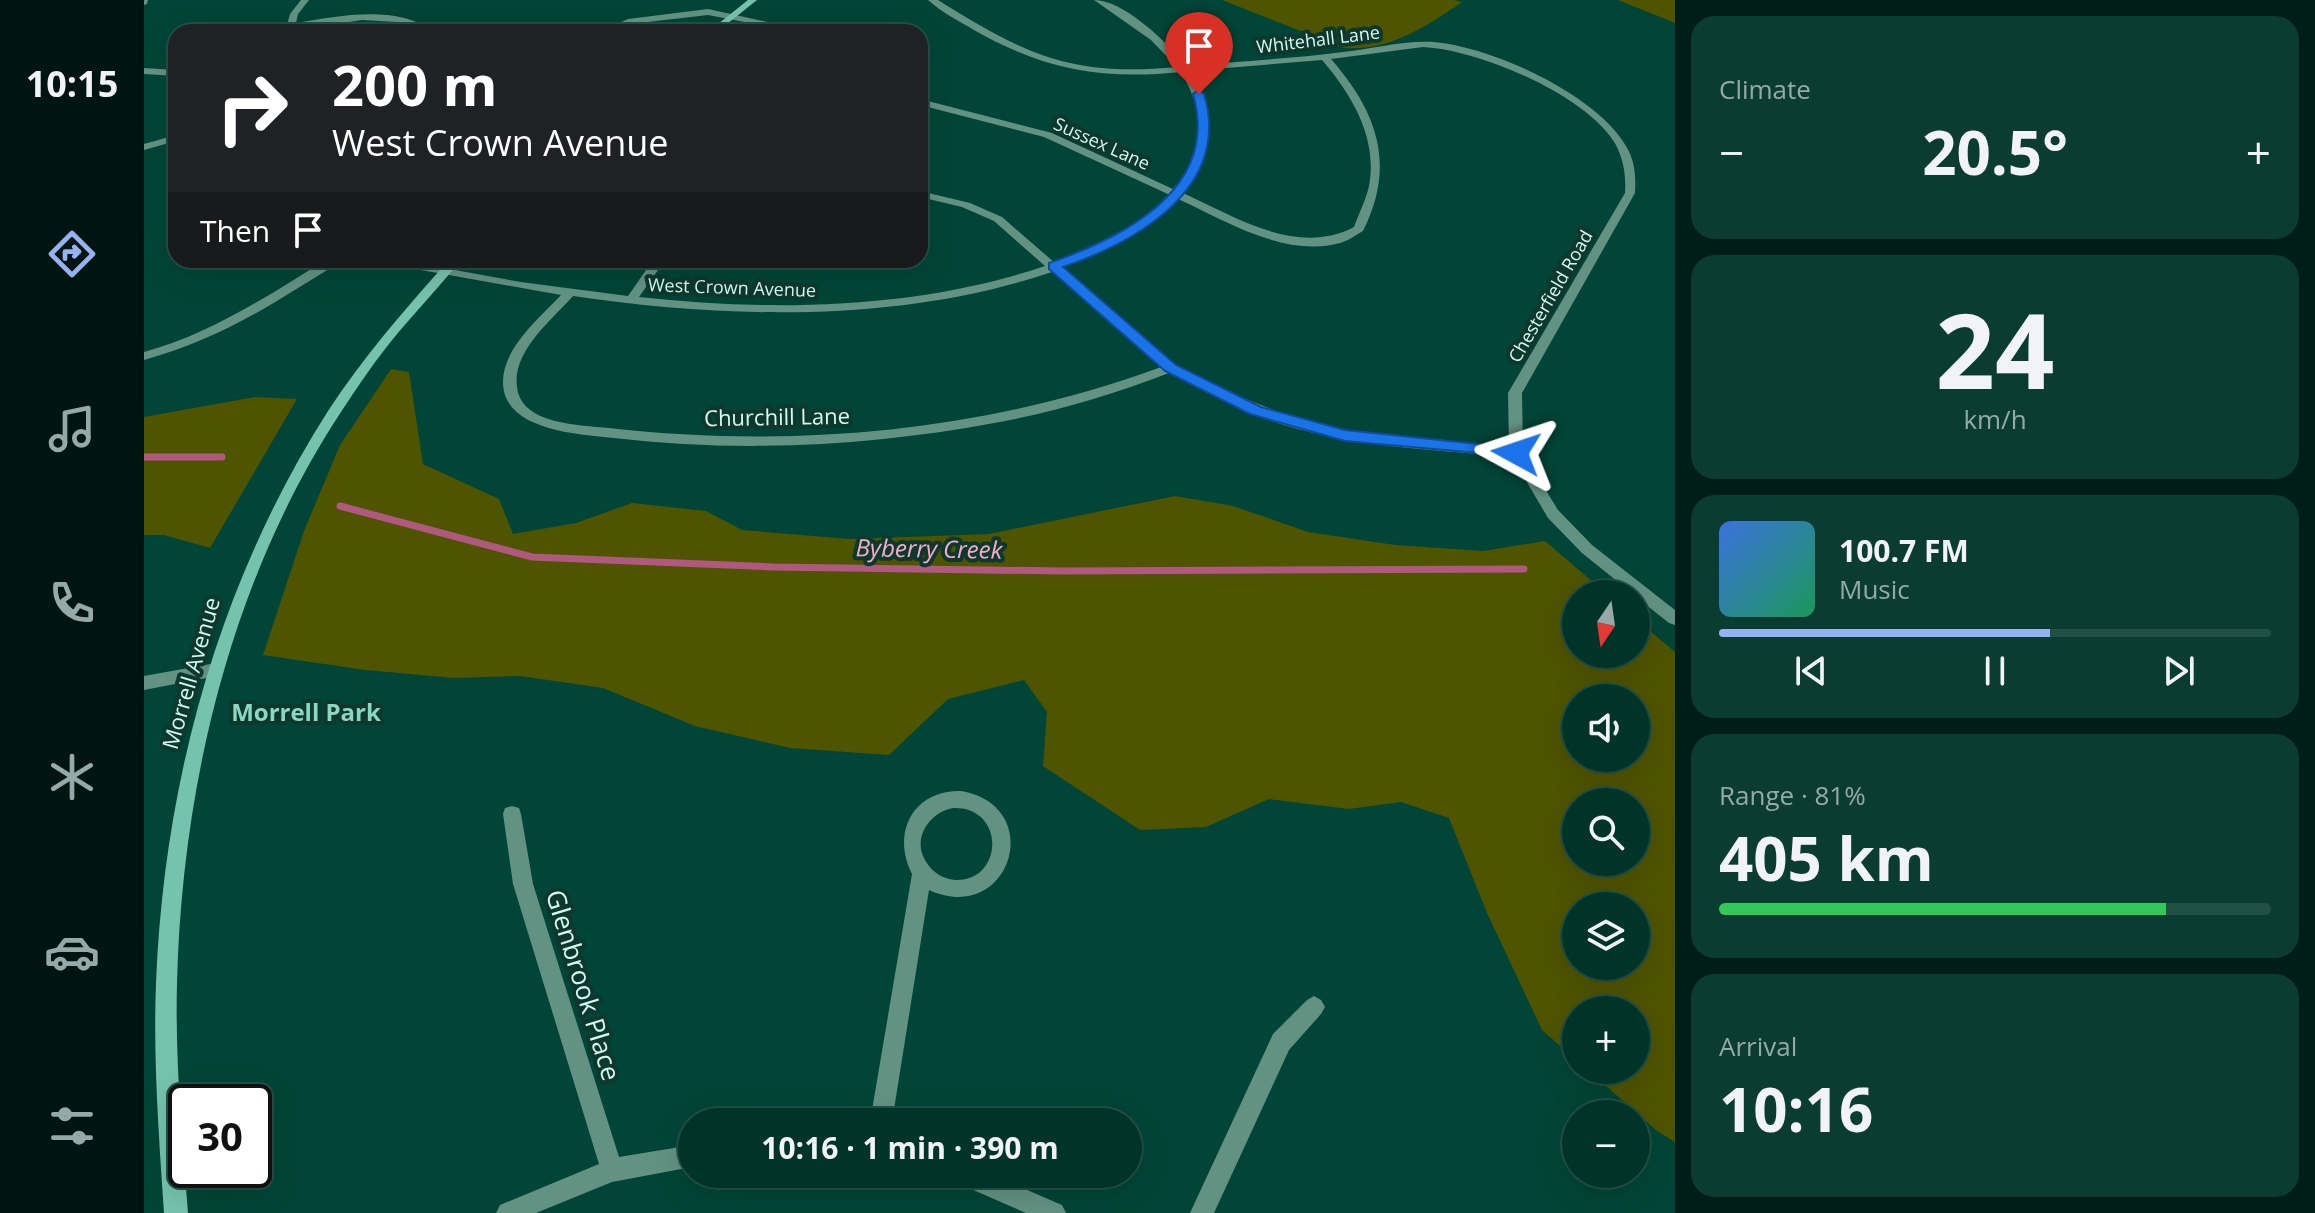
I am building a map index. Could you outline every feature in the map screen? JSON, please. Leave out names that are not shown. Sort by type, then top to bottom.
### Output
[{"type":"street","points":[[292,24],[305,0]]},
{"type":"street","points":[[722,24],[753,0]]},
{"type":"street","name":"Whitehall Lane","points":[[932,0],[1012,50],[1039,60],[1104,72],[1186,69],[1324,57],[1408,44],[1437,45]]},
{"type":"street","name":"West Crown Avenue","points":[[423,268],[631,300],[755,310],[829,309],[967,291],[1083,256],[1140,226],[1177,195],[1199,163],[1205,142],[1206,119],[1186,69],[1142,27],[1098,0]]},
{"type":"street","points":[[623,24],[694,13],[767,24]]},
{"type":"street","points":[[327,24],[373,18],[402,20],[412,24]]},
{"type":"street","name":"Chesterfield Road","points":[[1437,45],[1515,68],[1555,88],[1602,120],[1622,145],[1633,175],[1625,205],[1515,393],[1516,453]]},
{"type":"street","name":"Sussex Lane","points":[[928,104],[1048,135],[1265,235],[1305,242],[1338,240],[1359,229],[1375,183],[1375,152],[1359,101],[1324,57]]},
{"type":"street","points":[[144,71],[168,72]]},
{"type":"street","points":[[144,147],[168,140]]},
{"type":"street","points":[[928,196],[966,205],[998,219],[1170,368],[1215,392],[1299,425],[1382,441],[1516,453],[1553,514],[1587,549],[1675,619]]},
{"type":"street","points":[[144,356],[177,349],[209,336],[321,268]]},
{"type":"street","name":"Morrell Avenue","points":[[176,1213],[168,954],[183,811],[216,670],[246,578],[304,457],[364,364],[448,268]]},
{"type":"street","points":[[631,300],[653,268]]},
{"type":"street","name":"Churchill Lane","points":[[570,292],[513,364],[510,391],[522,409],[553,425],[634,436],[793,441],[931,428],[1049,407],[1104,392],[1170,368]]},
{"type":"street","points":[[144,683],[216,670]]},
{"type":"street","points":[[883,1108],[922,871],[910,849],[914,824],[931,807],[943,802],[969,802],[991,814],[999,824],[1004,848],[1001,860],[985,879],[959,887],[932,880],[922,871]]},
{"type":"street","name":"Glenbrook Place","points":[[512,814],[523,884],[612,1170]]},
{"type":"street","points":[[1202,1213],[1281,1042],[1314,1007]]},
{"type":"street","points":[[508,1213],[612,1170],[678,1158]]},
{"type":"street","points":[[996,1188],[1054,1213]]},
{"type":"shaded area","points":[[1222,0],[1462,2],[1407,36],[1377,46],[1344,48]]},
{"type":"shaded area","points":[[1618,0],[1675,0],[1675,23]]},
{"type":"shaded area","points":[[391,369],[409,372],[423,464],[499,499],[513,534],[576,523],[632,503],[706,511],[742,530],[850,539],[989,534],[1175,496],[1233,506],[1308,532],[1395,545],[1483,551],[1545,541],[1591,580],[1562,580],[1562,668],[1650,668],[1650,631],[1675,652],[1675,1142],[1650,1125],[1650,1100],[1622,1100],[1604,1084],[1650,1084],[1650,996],[1562,996],[1562,1048],[1542,1030],[1487,913],[1449,818],[1401,802],[1349,809],[1269,799],[1206,827],[1140,830],[1043,766],[1047,712],[1024,680],[948,699],[889,755],[790,748],[695,726],[603,688],[520,676],[454,678],[365,670],[263,655],[304,531],[340,445]]},
{"type":"shaded area","points":[[255,397],[297,399],[210,548],[164,535],[144,535],[144,417]]},
{"type":"waterway","name":"Byberry Creek","points":[[144,457],[222,457]]},
{"type":"waterway","name":"Byberry Creek","points":[[340,506],[532,557],[774,567],[1062,571],[1524,569]]},
{"type":"district","name":"Morrell Park","points":[[306,711]]},
{"type":"route","points":[[1199,94],[1206,119],[1205,142],[1199,163],[1177,195],[1140,226],[1083,256],[1054,266],[1170,368],[1256,410],[1299,425],[1345,435],[1516,453]]}]
